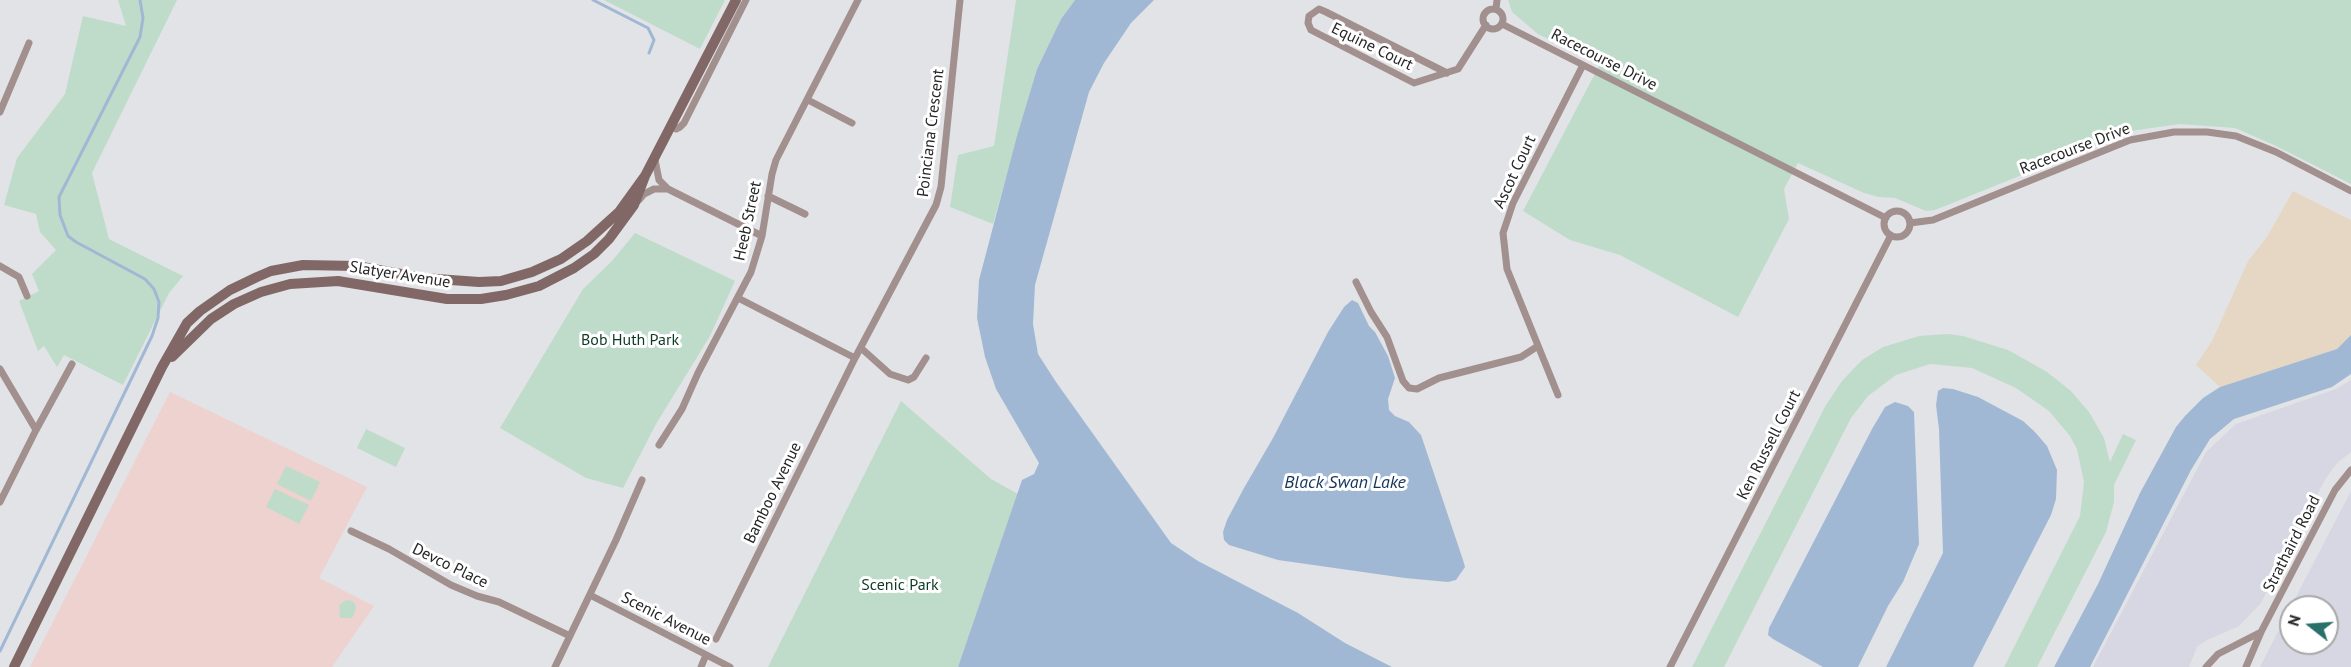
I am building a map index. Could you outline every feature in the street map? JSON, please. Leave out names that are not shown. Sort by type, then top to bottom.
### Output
[{"type":"main road","name":"Slatyer Avenue","points":[[162,367],[212,319],[234,304],[261,292],[290,284],[322,280],[357,283],[447,299],[481,298],[506,295],[539,286],[561,276],[594,254],[624,222],[634,206],[645,176],[736,0]]},
{"type":"main road","name":"Slatyer Avenue","points":[[14,667],[162,367],[187,323],[200,311],[239,285],[264,274],[303,265],[377,268],[423,278],[479,282],[501,281],[532,272],[553,263],[587,241],[619,212],[645,176]]},
{"type":"street","points":[[671,126],[676,129],[684,123],[746,0]]},
{"type":"street","name":"Heeb Street","points":[[660,445],[682,410],[751,272],[762,236],[776,160],[858,0]]},
{"type":"street","name":"Poinciana Crescent","points":[[855,358],[936,205],[941,187],[960,0]]},
{"type":"street","points":[[1496,9],[1497,0]]},
{"type":"street","name":"Equine Court","points":[[1447,73],[1319,9],[1309,16],[1308,23],[1311,30],[1414,83],[1447,73],[1458,69],[1485,26]]},
{"type":"street","points":[[1490,9],[1496,9],[1503,16],[1502,24],[1495,29],[1485,26],[1483,19],[1485,13],[1490,9]]},
{"type":"street","name":"Racecourse Drive","points":[[1502,24],[1886,218],[1893,212],[1900,211],[1907,215],[1910,227],[1904,235],[1896,237],[1891,235]]},
{"type":"street","points":[[0,112],[29,43]]},
{"type":"street","name":"Ascot Court","points":[[1558,395],[1507,269],[1503,233],[1513,203],[1583,65]]},
{"type":"street","points":[[808,100],[852,123]]},
{"type":"street","name":"Racecourse Drive","points":[[1910,223],[1932,220],[2130,140],[2174,132],[2207,132],[2236,136],[2276,152],[2351,191]]},
{"type":"street","points":[[655,157],[659,180],[668,189],[762,236]]},
{"type":"street","points":[[634,206],[644,194],[654,189],[668,189]]},
{"type":"street","points":[[768,196],[806,214]]},
{"type":"street","points":[[1886,218],[1885,229],[1891,235]]},
{"type":"street","name":"Ken Russell Court","points":[[1670,667],[1891,235]]},
{"type":"street","points":[[0,266],[19,277],[27,296]]},
{"type":"street","points":[[1356,282],[1387,338],[1403,381],[1408,388],[1417,389],[1439,378],[1521,357],[1538,346]]},
{"type":"street","points":[[738,298],[855,358]]},
{"type":"street","points":[[861,348],[890,374],[908,380],[914,377],[926,358]]},
{"type":"street","name":"Bamboo Avenue","points":[[716,639],[855,358]]},
{"type":"street","points":[[0,502],[72,364]]},
{"type":"street","points":[[0,369],[36,430]]},
{"type":"street","name":"Strathaird Road","points":[[2246,667],[2260,632],[2335,490],[2351,470]]},
{"type":"street","points":[[555,667],[642,480]]},
{"type":"street","name":"Devco Place","points":[[351,531],[389,549],[451,585],[499,603],[570,636]]},
{"type":"street","name":"Scenic Avenue","points":[[590,595],[730,667]]},
{"type":"street","points":[[2206,667],[2218,654],[2260,632]]},
{"type":"street","points":[[701,667],[706,655]]},
{"type":"shaded area","points":[[2293,191],[2351,220],[2351,335],[2337,349],[2220,387],[2196,365],[2212,341],[2248,261],[2267,237]]},
{"type":"shaded area","points":[[2351,380],[2351,452],[2337,463],[2326,478],[2261,603],[2239,626],[2197,647],[2189,667],[2093,667],[2206,452],[2236,424],[2336,389]]},
{"type":"shaded area","points":[[170,392],[367,487],[319,578],[374,606],[332,667],[30,667]]},
{"type":"shaded area","points":[[2351,491],[2351,667],[2260,667],[2279,630],[2279,655],[2339,655],[2339,595],[2297,595]]},
{"type":"green space","points":[[118,0],[177,0],[92,173],[109,239],[183,276],[169,293],[123,385],[64,355],[57,367],[44,346],[38,351],[19,301],[39,291],[32,274],[56,250],[40,232],[36,214],[4,205],[17,158],[65,94],[83,16],[126,26]]},
{"type":"green space","points":[[604,0],[725,0],[700,49]]},
{"type":"green space","points":[[1016,0],[1075,0],[1061,19],[1037,69],[993,224],[950,207],[958,155],[994,146]]},
{"type":"green space","points":[[1508,0],[2351,0],[2351,184],[2235,128],[2180,124],[2131,131],[1935,210],[1926,211],[1895,198],[1864,193],[1798,163],[1784,189],[1789,219],[1738,317],[1620,255],[1570,240],[1523,211],[1600,64],[1538,34],[1512,12]]},
{"type":"green space","name":"Bob Huth Park","points":[[635,233],[735,281],[710,336],[656,424],[623,488],[586,478],[500,428],[583,289],[612,261]]},
{"type":"green space","points":[[1948,334],[1963,336],[2008,350],[2047,372],[2071,391],[2089,412],[2104,438],[2110,462],[2123,434],[2136,440],[2114,485],[2114,502],[2106,532],[2037,667],[2004,667],[2080,516],[2084,482],[2077,449],[2070,436],[2049,411],[2016,388],[1972,368],[1930,364],[1896,375],[1868,396],[1851,418],[1724,667],[1692,667],[1826,405],[1842,381],[1862,360],[1883,347],[1919,336]]},
{"type":"green space","name":"Scenic Park","points":[[901,401],[991,479],[1018,494],[958,667],[768,667]]},
{"type":"green space","points":[[366,429],[405,448],[396,467],[357,448]]},
{"type":"green space","points":[[286,466],[320,482],[311,501],[277,484]]},
{"type":"green space","points":[[275,489],[309,505],[299,524],[266,507]]},
{"type":"green space","points":[[346,600],[356,605],[355,612],[352,618],[340,618],[339,605]]},
{"type":"water","points":[[1075,0],[1154,0],[1131,23],[1104,63],[1089,92],[1035,285],[1033,324],[1038,354],[1171,543],[1198,561],[1298,613],[1345,643],[1392,667],[958,667],[1022,480],[1034,474],[1039,463],[996,389],[985,357],[977,318],[979,280],[1037,69],[1061,19]]},
{"type":"water","name":"Black Swan Lake","points":[[1352,300],[1358,303],[1388,356],[1395,378],[1388,399],[1389,410],[1395,416],[1409,422],[1421,435],[1465,567],[1456,580],[1448,582],[1405,578],[1278,560],[1229,545],[1224,540],[1223,532],[1227,520],[1244,488],[1273,438],[1328,332],[1344,307]]},
{"type":"water","points":[[2351,335],[2351,374],[2332,387],[2234,419],[2210,439],[2191,470],[2090,667],[2054,667],[2098,584],[2140,493],[2176,427],[2185,416],[2203,398],[2220,387],[2337,349]]},
{"type":"water","points":[[1943,388],[1978,397],[2023,421],[2035,432],[2047,446],[2057,470],[2056,499],[2051,515],[1973,667],[1886,667],[1943,553],[1939,429],[1936,405],[1938,391]]},
{"type":"water","points":[[1895,402],[1908,406],[1914,412],[1919,544],[1903,582],[1888,606],[1858,667],[1823,667],[1773,639],[1768,635],[1769,628],[1872,429],[1885,407]]},
{"type":"waterway","points":[[0,651],[152,336],[158,318],[159,302],[154,289],[145,279],[68,236],[60,215],[59,197],[140,37],[143,18],[140,0]]},
{"type":"waterway","points":[[593,0],[648,28],[654,40],[649,53]]}]
